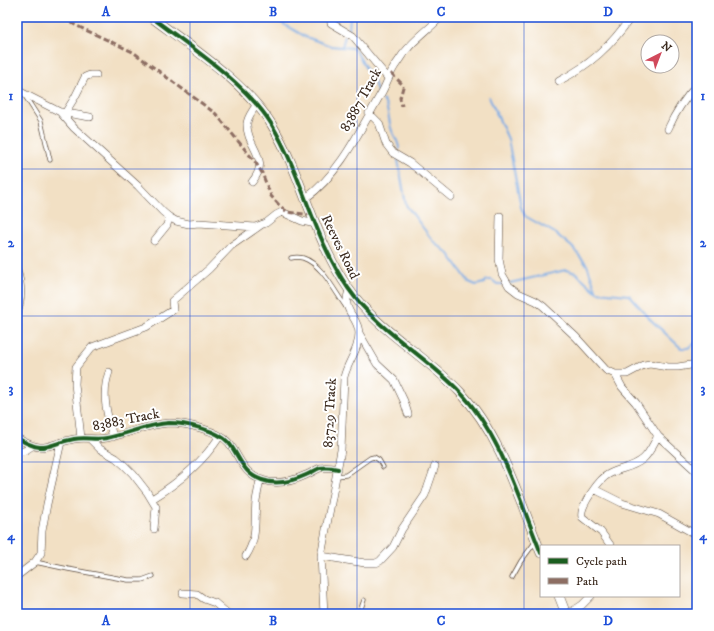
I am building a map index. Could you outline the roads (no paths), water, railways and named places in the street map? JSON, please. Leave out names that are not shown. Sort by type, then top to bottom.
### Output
[{"type":"street","name":"Reeves Road","points":[[151,17],[228,76],[250,96],[271,124],[280,140],[306,198],[330,256],[350,290],[366,310],[386,330],[442,375],[460,392],[480,417],[489,431],[504,462],[540,551]]},
{"type":"street","name":"83887 Track","points":[[306,198],[322,186],[353,143],[396,64],[407,49],[441,17]]},
{"type":"street","points":[[559,81],[593,60],[621,31],[630,17]]},
{"type":"street","points":[[331,22],[353,36],[388,78]]},
{"type":"street","points":[[62,112],[75,97],[85,77],[90,74],[96,75]]},
{"type":"street","points":[[668,129],[689,93],[697,85]]},
{"type":"street","points":[[20,92],[62,112],[90,117]]},
{"type":"street","points":[[252,182],[258,176],[260,170],[256,150],[248,132],[247,124],[248,119],[256,105]]},
{"type":"street","points":[[62,112],[74,128],[138,186],[169,218],[182,223],[255,227],[266,223],[282,212],[302,221],[316,224]]},
{"type":"street","points":[[369,113],[379,123],[382,135],[391,151],[410,163],[451,197]]},
{"type":"street","points":[[500,216],[499,259],[502,274],[509,286],[518,293],[536,301],[543,306],[576,337],[606,370],[615,374],[628,374],[644,365],[650,364],[668,367],[697,364]]},
{"type":"street","points":[[154,241],[167,225],[169,218]]},
{"type":"street","points":[[81,438],[75,395],[75,372],[76,367],[88,351],[97,345],[146,327],[173,310],[172,300],[209,269],[231,246],[261,225]]},
{"type":"street","points":[[17,270],[21,286],[17,314]]},
{"type":"street","points":[[350,290],[346,304],[357,325],[359,333],[377,364],[394,380],[404,400],[408,414]]},
{"type":"street","name":"83729 Track","points":[[324,614],[321,556],[342,443],[342,400],[344,377],[357,348],[359,333]]},
{"type":"street","points":[[108,372],[105,387],[105,407],[113,437]]},
{"type":"street","points":[[615,374],[622,387],[636,403],[658,436],[697,472]]},
{"type":"street","name":"83883 Track","points":[[32,446],[42,448],[81,438],[90,439],[113,437],[146,427],[169,423],[203,429],[220,436],[231,446],[244,467],[253,476],[260,479],[275,482],[286,481],[298,478],[320,468],[337,473]]},
{"type":"street","points":[[152,499],[178,482],[214,446],[220,436]]},
{"type":"street","points":[[610,545],[601,532],[581,515],[582,508],[594,489],[607,474],[631,467],[642,460],[648,454],[658,436]]},
{"type":"street","points":[[17,438],[32,446],[17,453]]},
{"type":"street","points":[[90,439],[100,449],[116,458],[123,464],[133,474],[152,499],[156,507],[154,529]]},
{"type":"street","points":[[17,576],[35,562],[40,556],[42,549],[42,531],[47,504],[62,442]]},
{"type":"street","points":[[321,556],[365,563],[380,562],[393,547],[402,529],[425,495],[435,466]]},
{"type":"street","points":[[246,556],[254,540],[256,501],[260,479]]},
{"type":"street","points":[[594,489],[622,503],[659,514],[693,533]]},
{"type":"street","points":[[183,593],[197,594],[204,599],[215,603],[228,614]]},
{"type":"street","points":[[559,597],[567,614],[582,605],[590,597]]},
{"type":"lane","points":[[20,92],[41,121],[50,160]]},
{"type":"lane","points":[[291,258],[305,258],[316,267],[324,275],[349,311]]},
{"type":"lane","points":[[337,473],[346,475],[370,458],[374,457],[379,460],[383,467]]},
{"type":"lane","points":[[512,577],[521,561],[536,541]]},
{"type":"lane","points":[[35,562],[128,580],[142,580],[153,576]]},
{"type":"lane","points":[[359,614],[364,600]]},
{"type":"waterway","points":[[271,17],[306,37],[331,46],[352,48],[356,51],[370,76],[373,78],[377,92]]},
{"type":"waterway","points":[[349,29],[350,17]]},
{"type":"waterway","points":[[342,47],[345,36]]},
{"type":"waterway","points":[[489,97],[508,139],[521,207],[525,216],[555,233],[572,247],[587,265],[597,292]]},
{"type":"waterway","points":[[383,100],[399,149]]},
{"type":"waterway","points":[[398,160],[406,205],[433,241],[449,254],[469,282],[476,285],[484,283],[487,280],[492,280],[497,284],[505,284]]},
{"type":"waterway","points":[[510,283],[566,270],[576,273],[597,292],[629,295],[651,320],[681,348],[688,348],[697,342]]}]
